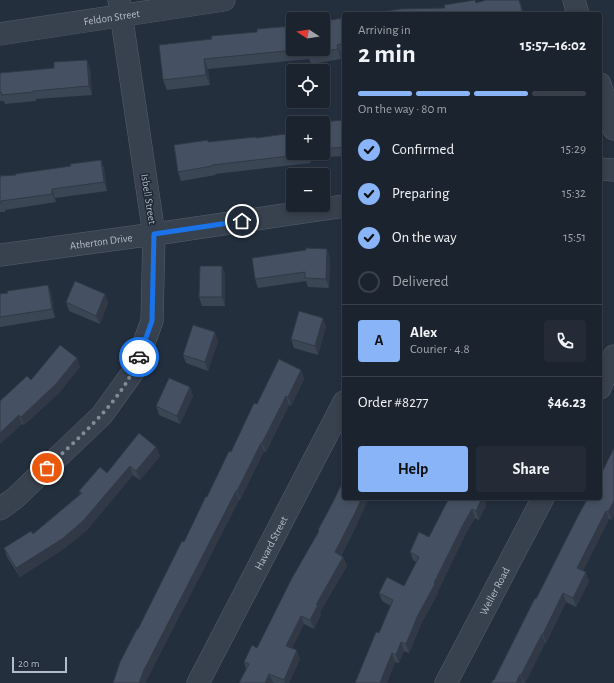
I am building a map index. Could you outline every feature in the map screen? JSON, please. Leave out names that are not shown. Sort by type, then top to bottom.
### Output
[{"type":"street","name":"Feldon Street","points":[[0,34],[120,8],[224,0]]},
{"type":"street","points":[[574,0],[577,12]]},
{"type":"street","name":"Isbell Street","points":[[0,510],[14,499],[102,415],[133,372],[152,321],[154,234],[120,8]]},
{"type":"street","points":[[602,90],[614,129]]},
{"type":"street","points":[[602,168],[614,170]]},
{"type":"street","name":"Atherton Drive","points":[[0,254],[154,234],[342,206]]},
{"type":"street","points":[[602,383],[614,356]]},
{"type":"street","name":"Havard Street","points":[[198,683],[342,406]]},
{"type":"street","name":"Weller Road","points":[[446,683],[542,500]]},
{"type":"building","points":[[475,0],[476,3],[486,0],[519,0],[522,12],[381,12],[400,9],[445,8],[444,5]]},
{"type":"building","points":[[342,18],[342,44],[337,45],[338,49],[330,50],[330,20]]},
{"type":"building","points":[[286,27],[286,51],[204,59],[206,75],[163,80],[159,45],[212,39],[211,36],[257,32],[257,29]]},
{"type":"building","points":[[87,60],[89,86],[2,95],[0,92],[0,73],[54,68],[54,62]]},
{"type":"building","points":[[342,120],[342,147],[330,148],[330,121]]},
{"type":"building","points":[[286,134],[286,156],[212,165],[178,172],[174,145],[208,140],[208,142]]},
{"type":"building","points":[[101,160],[104,182],[52,189],[52,194],[1,201],[2,203],[0,203],[0,176],[16,175],[15,174],[71,166],[70,164]]},
{"type":"building","points":[[306,248],[327,249],[326,279],[305,278],[305,272],[255,279],[252,258],[306,250]]},
{"type":"building","points":[[200,266],[222,266],[222,297],[199,297]]},
{"type":"building","points":[[75,281],[105,294],[96,316],[66,302]]},
{"type":"building","points":[[48,285],[52,309],[0,317],[0,294],[8,293],[7,291]]},
{"type":"building","points":[[299,311],[323,318],[315,346],[291,339]]},
{"type":"building","points":[[193,325],[215,332],[205,362],[183,355]]},
{"type":"building","points":[[60,345],[77,358],[56,384],[21,417],[19,415],[0,433],[0,401],[27,376],[31,380]]},
{"type":"building","points":[[279,359],[301,370],[288,397],[286,396],[261,443],[144,670],[139,683],[113,683],[120,662],[182,541],[184,542],[229,451],[231,452],[254,403],[257,404]]},
{"type":"building","points":[[169,378],[190,387],[177,416],[156,406]]},
{"type":"building","points":[[139,433],[156,447],[136,471],[130,466],[83,521],[62,539],[16,568],[4,548],[31,531],[33,534],[82,493],[79,491],[100,467],[107,473]]},
{"type":"building","points":[[614,448],[614,501],[608,512],[606,511],[577,568],[586,572],[573,598],[563,593],[543,634],[516,683],[491,683],[494,680],[587,500],[602,500],[602,472]]},
{"type":"building","points":[[342,483],[342,500],[361,500],[335,552],[343,557],[316,605],[318,605],[310,620],[301,616],[286,646],[297,650],[284,680],[269,674],[265,683],[239,683],[249,664],[244,662],[252,645],[257,648],[292,578],[319,531],[318,530]]},
{"type":"building","points":[[448,500],[481,500],[476,511],[472,509],[464,523],[434,583],[435,584],[418,615],[406,644],[401,642],[396,655],[392,653],[380,683],[355,683],[376,632],[379,633],[393,600],[379,593],[387,577],[404,586],[419,557],[410,552],[419,532],[429,537]]},
{"type":"way so far","points":[[47,468],[102,415],[133,372],[139,357]]},
{"type":"route","points":[[139,357],[152,321],[154,234],[242,221]]}]
